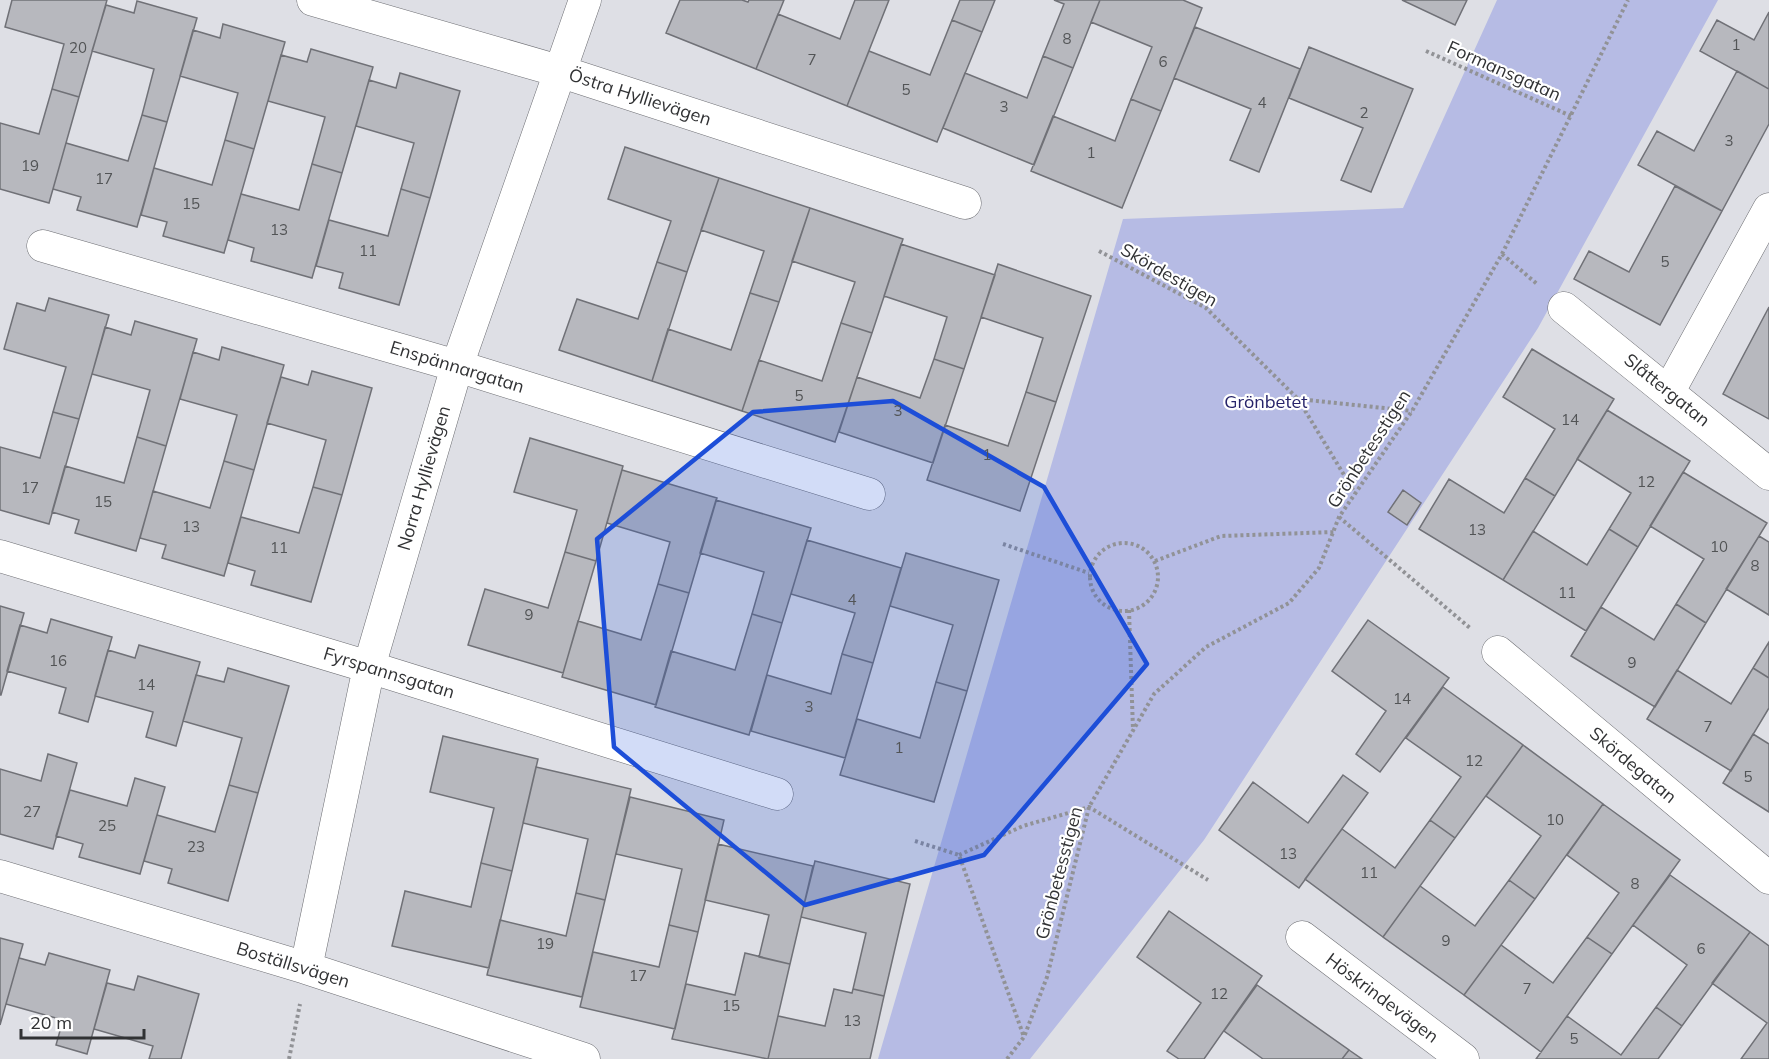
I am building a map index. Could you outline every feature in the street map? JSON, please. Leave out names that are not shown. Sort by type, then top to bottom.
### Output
[{"type":"street","name":"Östra Hyllievägen","points":[[313,0],[559,71],[965,203]]},
{"type":"street","name":"Norra Hyllievägen","points":[[306,968],[369,667],[457,366],[585,0]]},
{"type":"street","points":[[1669,391],[1769,209]]},
{"type":"street","name":"Enspännargatan","points":[[43,246],[457,366],[869,494]]},
{"type":"street","name":"Slåttergatan","points":[[1564,308],[1769,474]]},
{"type":"street","name":"Fyrspannsgatan","points":[[0,556],[369,667],[777,794]]},
{"type":"street","name":"Skördegatan","points":[[1498,652],[1769,878]]},
{"type":"street","name":"Boställsvägen","points":[[0,876],[306,968],[584,1059]]},
{"type":"street","name":"Höskrindevägen","points":[[1302,938],[1463,1059]]},
{"type":"path","name":"Grönbetesstigen","points":[[1007,1059],[1024,1037],[1047,977],[1089,807],[1154,694],[1206,648],[1288,603],[1319,568],[1340,517],[1412,411],[1502,254],[1628,0]]},
{"type":"path","name":"Formansgatan","points":[[1426,51],[1571,116]]},
{"type":"path","name":"Skördestigen","points":[[1099,251],[1206,308],[1298,399],[1355,493]]},
{"type":"path","points":[[1502,254],[1564,308]]},
{"type":"path","points":[[1298,399],[1412,411]]},
{"type":"path","points":[[1340,517],[1498,652]]},
{"type":"path","points":[[1155,561],[1221,536],[1334,532]]},
{"type":"path","points":[[1116,543],[1137,545],[1155,561],[1155,594],[1141,608],[1118,612],[1096,599],[1089,573],[1097,555],[1116,543]]},
{"type":"path","points":[[1003,544],[1089,573]]},
{"type":"path","points":[[1129,610],[1133,730]]},
{"type":"path","points":[[915,841],[959,855],[1023,826],[1089,807],[1208,880]]},
{"type":"path","points":[[959,855],[1024,1037]]},
{"type":"path","points":[[289,1059],[306,968]]},
{"type":"highlighted area","points":[[893,401],[1044,487],[1147,664],[984,855],[805,905],[614,747],[597,539],[753,412]]},
{"type":"green space","name":"Grönbetet","points":[[1497,0],[1718,0],[1538,328],[1204,840],[1030,1059],[878,1059],[1123,219],[1403,208]]},
{"type":"building","points":[[12,0],[107,0],[79,97],[52,89],[64,44],[5,27]]},
{"type":"building","points":[[680,0],[742,0],[748,2],[749,0],[784,0],[756,69],[666,33]]},
{"type":"building","points":[[855,0],[889,0],[847,106],[756,69],[778,14],[840,39]]},
{"type":"building","points":[[960,0],[995,0],[982,32],[952,20]]},
{"type":"building","points":[[1054,0],[1100,0],[1073,68],[1043,56],[1064,4]]},
{"type":"building","points":[[1100,0],[1183,0],[1202,8],[1161,111],[1131,99],[1152,47],[1091,22]]},
{"type":"building","points":[[1402,0],[1467,0],[1455,25]]},
{"type":"building","points":[[137,1],[197,18],[167,122],[142,115],[154,69],[92,51],[106,5],[134,13]]},
{"type":"building","points":[[1769,12],[1769,89],[1700,51],[1717,20],[1754,40]]},
{"type":"building","points":[[952,20],[982,32],[937,142],[847,106],[869,51],[930,75]]},
{"type":"building","points":[[223,24],[285,42],[254,149],[225,140],[238,93],[180,76],[193,30],[220,38]]},
{"type":"building","points":[[1195,27],[1300,69],[1259,172],[1230,160],[1251,109],[1174,78]]},
{"type":"building","points":[[1309,47],[1413,89],[1371,192],[1341,180],[1363,128],[1289,98]]},
{"type":"building","points":[[311,49],[373,67],[342,173],[312,164],[325,117],[268,101],[281,55],[307,62]]},
{"type":"building","points":[[1043,56],[1073,68],[1034,165],[943,128],[965,73],[1027,98]]},
{"type":"building","points":[[1737,71],[1769,89],[1769,124],[1722,211],[1638,165],[1657,131],[1694,151]]},
{"type":"building","points":[[400,73],[460,91],[430,198],[401,189],[414,143],[356,126],[369,80],[396,88]]},
{"type":"building","points":[[52,89],[79,97],[49,203],[0,189],[0,123],[39,134]]},
{"type":"building","points":[[1131,99],[1161,111],[1122,208],[1031,171],[1053,116],[1115,141]]},
{"type":"building","points":[[142,115],[167,122],[137,227],[77,210],[81,197],[53,189],[66,143],[128,161]]},
{"type":"building","points":[[225,140],[254,149],[224,253],[163,236],[167,222],[141,215],[154,168],[212,185]]},
{"type":"building","points":[[625,147],[719,178],[687,272],[657,262],[671,221],[608,199]]},
{"type":"building","points":[[312,164],[342,173],[312,278],[251,261],[254,248],[228,240],[241,194],[299,210]]},
{"type":"building","points":[[719,178],[810,208],[779,302],[750,293],[764,251],[701,230]]},
{"type":"building","points":[[1675,186],[1722,211],[1660,325],[1574,279],[1589,251],[1629,272]]},
{"type":"building","points":[[401,189],[430,198],[399,305],[339,288],[343,273],[316,266],[329,220],[388,236]]},
{"type":"building","points":[[810,208],[903,239],[872,333],[841,323],[855,282],[792,261]]},
{"type":"building","points":[[901,244],[995,275],[964,369],[934,359],[947,317],[884,296]]},
{"type":"building","points":[[657,262],[687,272],[652,381],[559,350],[577,299],[638,319]]},
{"type":"building","points":[[998,264],[1091,296],[1056,402],[1026,392],[1043,338],[981,317]]},
{"type":"building","points":[[750,293],[779,302],[742,411],[652,381],[668,329],[731,350]]},
{"type":"building","points":[[49,298],[109,315],[79,419],[53,412],[66,367],[4,349],[17,303],[45,311]]},
{"type":"building","points":[[1769,307],[1769,419],[1723,394]]},
{"type":"building","points":[[135,321],[197,339],[166,446],[137,437],[150,390],[92,374],[105,327],[131,335]]},
{"type":"building","points":[[841,323],[872,333],[835,442],[742,411],[759,360],[822,381]]},
{"type":"building","points":[[222,347],[284,365],[254,470],[224,461],[237,415],[180,399],[193,352],[219,360]]},
{"type":"building","points":[[1532,349],[1614,399],[1555,496],[1525,478],[1555,429],[1503,397]]},
{"type":"building","points":[[934,359],[964,369],[933,463],[839,432],[857,377],[920,398]]},
{"type":"building","points":[[312,371],[372,388],[342,495],[313,487],[326,440],[267,423],[281,377],[308,385]]},
{"type":"building","points":[[1026,392],[1056,402],[1020,511],[927,480],[945,425],[1008,446]]},
{"type":"building","points":[[1607,410],[1690,461],[1638,547],[1609,529],[1631,493],[1577,459]]},
{"type":"building","points":[[53,412],[79,419],[49,524],[0,510],[0,447],[40,458]]},
{"type":"building","points":[[137,437],[166,446],[136,551],[75,533],[79,520],[52,512],[65,466],[124,483]]},
{"type":"building","points":[[530,438],[623,466],[596,561],[565,552],[577,510],[514,492]]},
{"type":"building","points":[[224,461],[254,470],[224,576],[162,558],[166,545],[140,538],[153,491],[210,508]]},
{"type":"building","points":[[622,470],[717,498],[689,593],[658,584],[670,542],[607,523]]},
{"type":"building","points":[[1683,472],[1767,523],[1706,623],[1676,604],[1704,559],[1650,526]]},
{"type":"building","points":[[1525,478],[1555,496],[1503,580],[1419,529],[1449,479],[1504,513]]},
{"type":"building","points":[[313,487],[342,495],[311,602],[251,585],[255,571],[228,563],[241,517],[299,533]]},
{"type":"building","points":[[1403,490],[1421,503],[1407,525],[1388,512]]},
{"type":"building","points":[[716,500],[811,528],[782,623],[752,614],[764,572],[700,553]]},
{"type":"building","points":[[1609,529],[1638,547],[1586,631],[1503,580],[1533,531],[1587,565]]},
{"type":"building","points":[[1759,536],[1769,542],[1769,615],[1726,589]]},
{"type":"building","points":[[807,540],[901,568],[873,663],[842,654],[855,613],[791,594]]},
{"type":"building","points":[[565,552],[596,561],[563,673],[468,645],[485,589],[548,608]]},
{"type":"building","points":[[906,553],[999,580],[967,691],[936,682],[953,625],[890,606]]},
{"type":"building","points":[[658,584],[689,593],[656,705],[562,677],[578,621],[641,640]]},
{"type":"building","points":[[1676,604],[1706,623],[1655,707],[1571,656],[1601,607],[1654,640]]},
{"type":"building","points":[[0,606],[24,613],[1,695],[0,695]]},
{"type":"building","points":[[752,614],[782,623],[749,735],[655,707],[671,651],[735,670]]},
{"type":"building","points":[[51,619],[112,637],[88,722],[59,713],[66,688],[7,671],[20,625],[47,633]]},
{"type":"building","points":[[1368,620],[1449,678],[1380,772],[1356,754],[1386,711],[1332,671]]},
{"type":"building","points":[[1769,642],[1769,678],[1753,668]]},
{"type":"building","points":[[139,645],[200,662],[176,746],[146,737],[153,712],[95,696],[108,650],[135,658]]},
{"type":"building","points":[[842,654],[873,663],[845,758],[751,731],[767,675],[831,694]]},
{"type":"building","points":[[228,668],[289,686],[258,793],[229,785],[242,738],[183,721],[196,675],[224,682]]},
{"type":"building","points":[[1753,668],[1769,678],[1769,708],[1731,771],[1647,719],[1677,670],[1731,704]]},
{"type":"building","points":[[936,682],[967,691],[934,802],[840,775],[857,719],[920,738]]},
{"type":"building","points":[[1443,687],[1523,745],[1455,838],[1430,820],[1461,777],[1406,738]]},
{"type":"building","points":[[1753,734],[1769,744],[1769,812],[1723,783]]},
{"type":"building","points":[[443,736],[538,759],[512,871],[481,863],[494,808],[430,792]]},
{"type":"building","points":[[1523,745],[1603,804],[1535,899],[1509,880],[1541,836],[1486,796]]},
{"type":"building","points":[[48,754],[77,763],[53,849],[0,834],[0,769],[41,781]]},
{"type":"building","points":[[536,767],[631,789],[605,900],[576,893],[588,839],[523,823]]},
{"type":"building","points":[[1343,775],[1368,793],[1299,888],[1219,830],[1253,782],[1308,823]]},
{"type":"building","points":[[135,778],[165,787],[140,874],[79,857],[83,844],[56,836],[70,790],[127,806]]},
{"type":"building","points":[[229,785],[258,793],[228,901],[168,883],[172,869],[144,861],[157,815],[215,832]]},
{"type":"building","points":[[630,797],[724,820],[698,932],[669,925],[682,869],[616,854]]},
{"type":"building","points":[[1603,804],[1680,860],[1612,954],[1587,937],[1619,893],[1567,855]]},
{"type":"building","points":[[1430,820],[1455,838],[1383,937],[1305,879],[1342,829],[1395,868]]},
{"type":"building","points":[[718,844],[813,866],[790,964],[759,957],[769,915],[705,900]]},
{"type":"building","points":[[815,861],[910,884],[884,996],[853,989],[866,933],[801,917]]},
{"type":"building","points":[[481,863],[512,871],[489,968],[392,946],[405,891],[471,907]]},
{"type":"building","points":[[1670,875],[1750,932],[1682,1026],[1656,1007],[1687,965],[1633,925]]},
{"type":"building","points":[[1509,880],[1535,899],[1464,995],[1383,937],[1420,886],[1475,926]]},
{"type":"building","points":[[576,893],[605,900],[582,997],[487,975],[500,920],[566,936]]},
{"type":"building","points":[[1169,911],[1262,976],[1204,1059],[1179,1059],[1167,1051],[1201,1003],[1137,957]]},
{"type":"building","points":[[669,925],[698,932],[675,1029],[580,1007],[593,952],[659,967]]},
{"type":"building","points":[[1750,932],[1769,946],[1769,1059],[1741,1059],[1767,1023],[1712,983]]},
{"type":"building","points":[[1587,937],[1612,954],[1541,1052],[1464,995],[1501,945],[1553,983]]},
{"type":"building","points":[[0,938],[23,944],[0,1025]]},
{"type":"building","points":[[49,953],[110,970],[87,1054],[56,1045],[63,1020],[6,1004],[19,958],[45,965]]},
{"type":"building","points":[[745,953],[790,964],[768,1059],[672,1039],[686,984],[735,995]]},
{"type":"building","points":[[138,976],[199,994],[181,1059],[149,1059],[153,1046],[94,1029],[107,983],[134,990]]},
{"type":"building","points":[[1257,985],[1349,1050],[1342,1059],[1263,1059],[1224,1031]]},
{"type":"building","points":[[834,989],[852,993],[853,989],[884,996],[870,1059],[768,1059],[778,1016],[825,1026]]},
{"type":"building","points":[[1656,1007],[1682,1026],[1658,1059],[1536,1059],[1567,1016],[1621,1055]]},
{"type":"building","points":[[1349,1050],[1362,1059],[1342,1059]]}]
